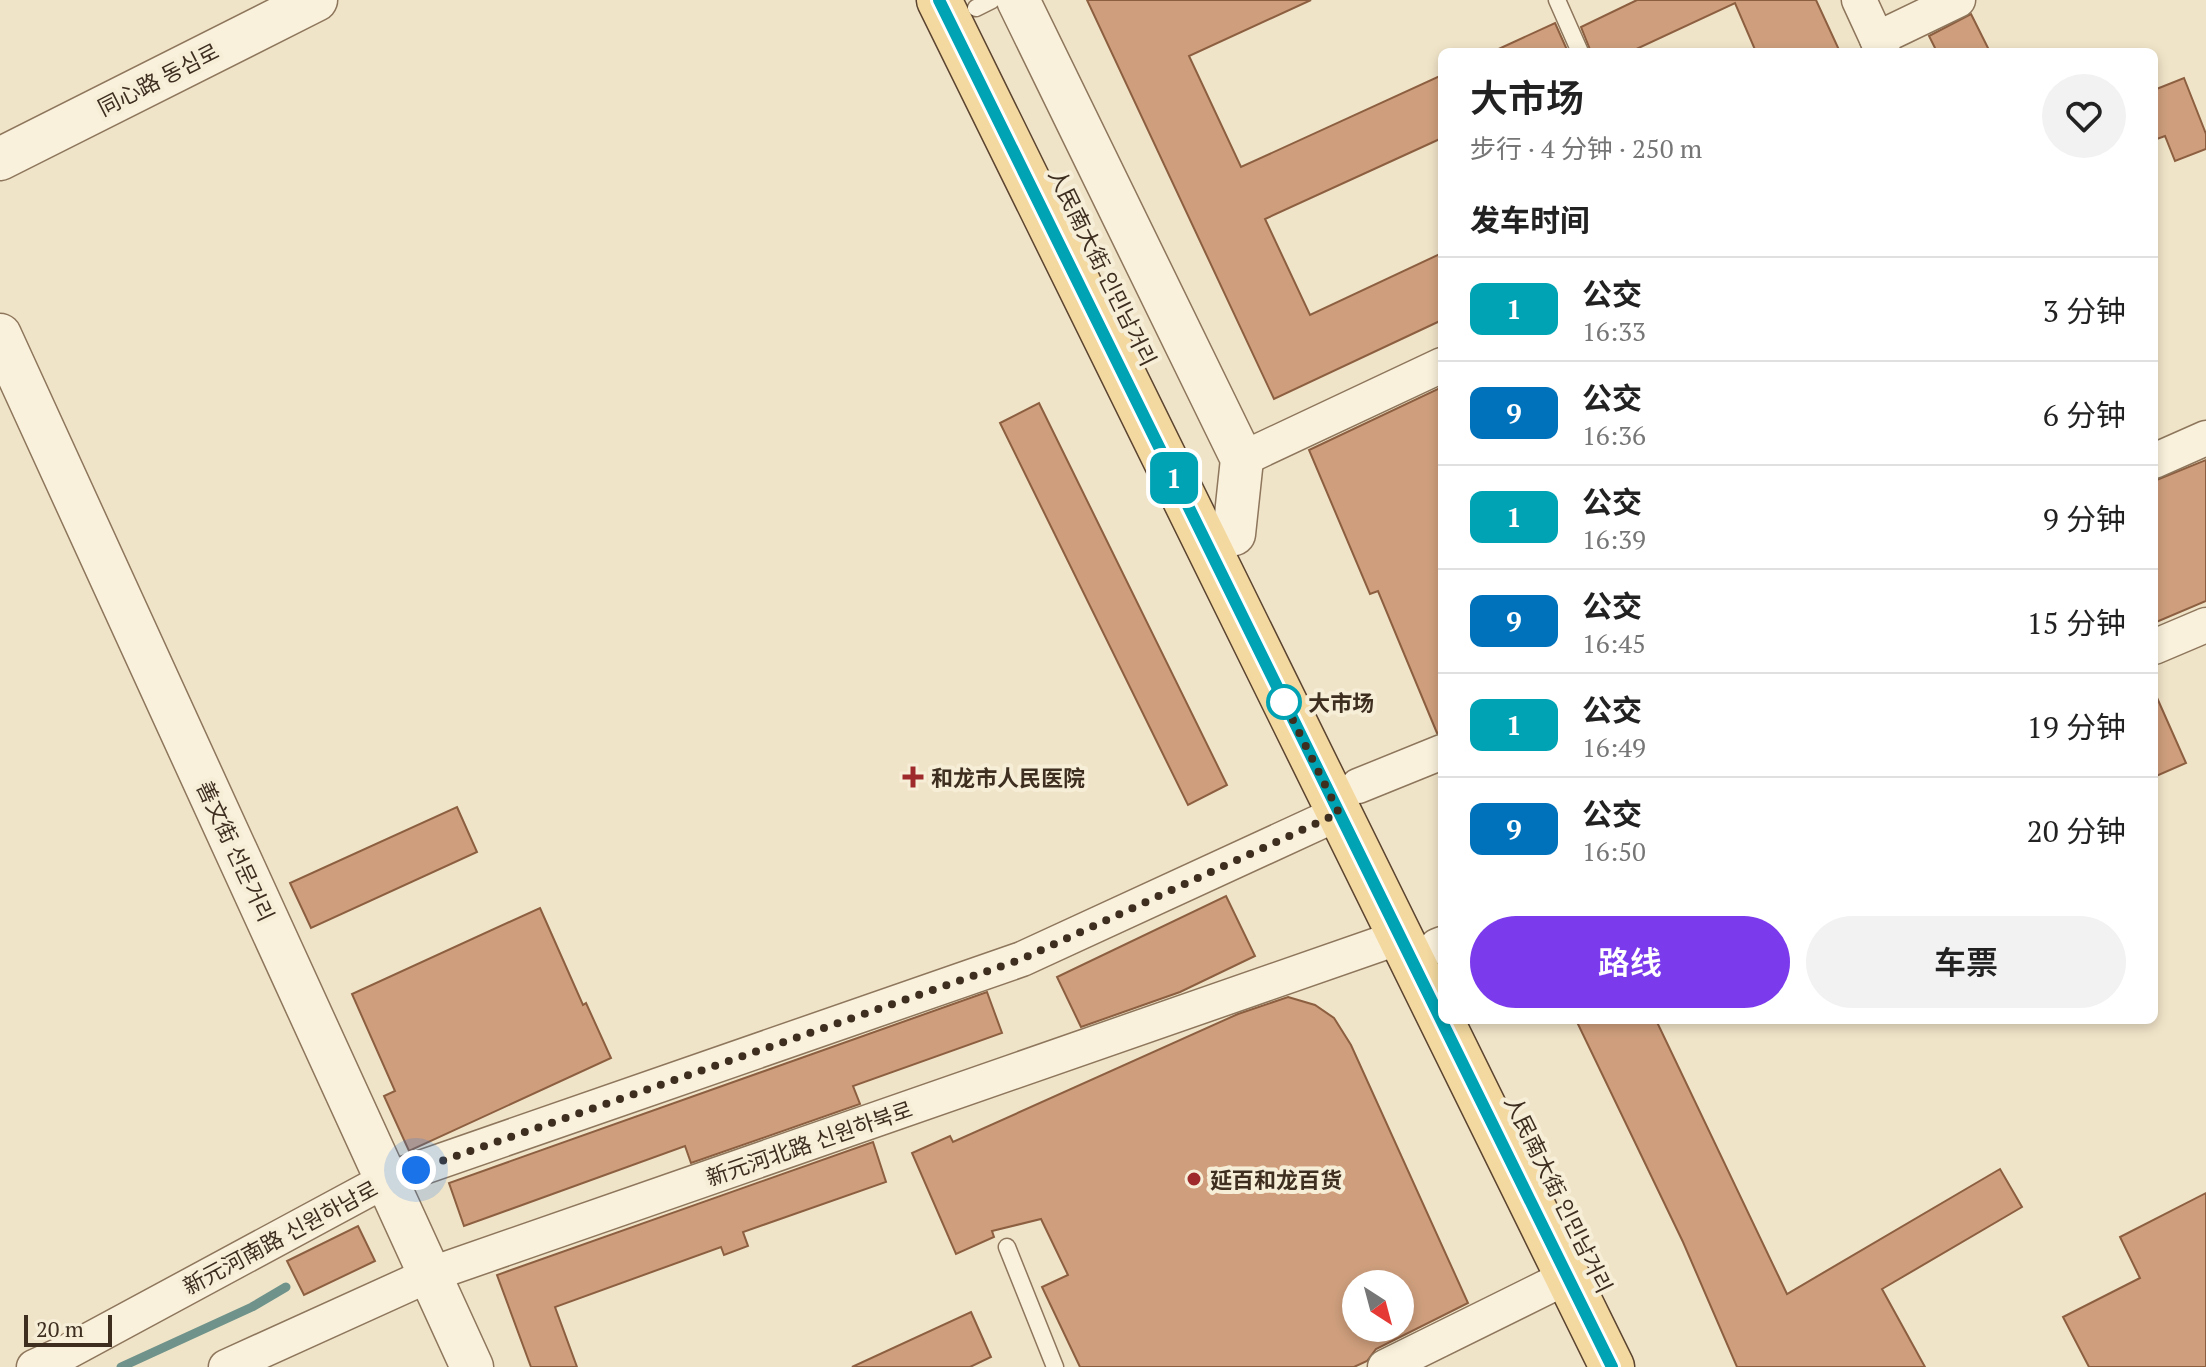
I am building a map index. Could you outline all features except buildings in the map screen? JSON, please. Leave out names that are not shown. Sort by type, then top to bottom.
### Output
[{"type":"main road","name":"人民南大街 인민남거리","points":[[979,2],[1234,534],[1349,800]]},
{"type":"main road","name":"人民南大街 인민남거리","points":[[979,2],[1349,800],[1438,965]]},
{"type":"main road","name":"人民南大街 인민남거리","points":[[1462,1024],[1567,1277],[1612,1367]]},
{"type":"main road","name":"人民南大街 인민남거리","points":[[1475,1024],[1645,1367]]},
{"type":"street","name":"同心路 동심로","points":[[0,159],[316,0]]},
{"type":"street","points":[[1859,0],[1880,46],[1958,0]]},
{"type":"street","name":"人民南大街 인민남거리","points":[[979,2],[1242,459]]},
{"type":"street","name":"善文街 선문거리","points":[[0,335],[472,1367]]},
{"type":"street","points":[[1234,534],[1242,459],[1438,367]]},
{"type":"street","points":[[2158,459],[2206,438]]},
{"type":"street","points":[[2158,645],[2206,625]]},
{"type":"street","name":"新元河南路 신원하남로","points":[[34,1367],[386,1180],[1022,959],[1438,754]]},
{"type":"street","name":"新元河北路 신원하북로","points":[[226,1367],[429,1275],[1430,946]]},
{"type":"street","points":[[1385,1367],[1567,1277]]},
{"type":"lane","points":[[1557,0],[1578,48]]},
{"type":"lane","points":[[1007,1247],[1055,1367]]},
{"type":"waterway","points":[[121,1367],[252,1307],[286,1287]]},
{"type":"bus line","name":"1","points":[[939,0],[1438,1014]]},
{"type":"bus line","name":"1","points":[[1443,1024],[1612,1367]]},
{"type":"place","name":"大市场","points":[[1284,702]]},
{"type":"place","name":"和龙市人民医院","points":[[913,777]]},
{"type":"place","name":"延百和龙百货","points":[[1194,1179]]},
{"type":"route","points":[[416,1170],[1022,959],[1339,813],[1284,702]]}]
